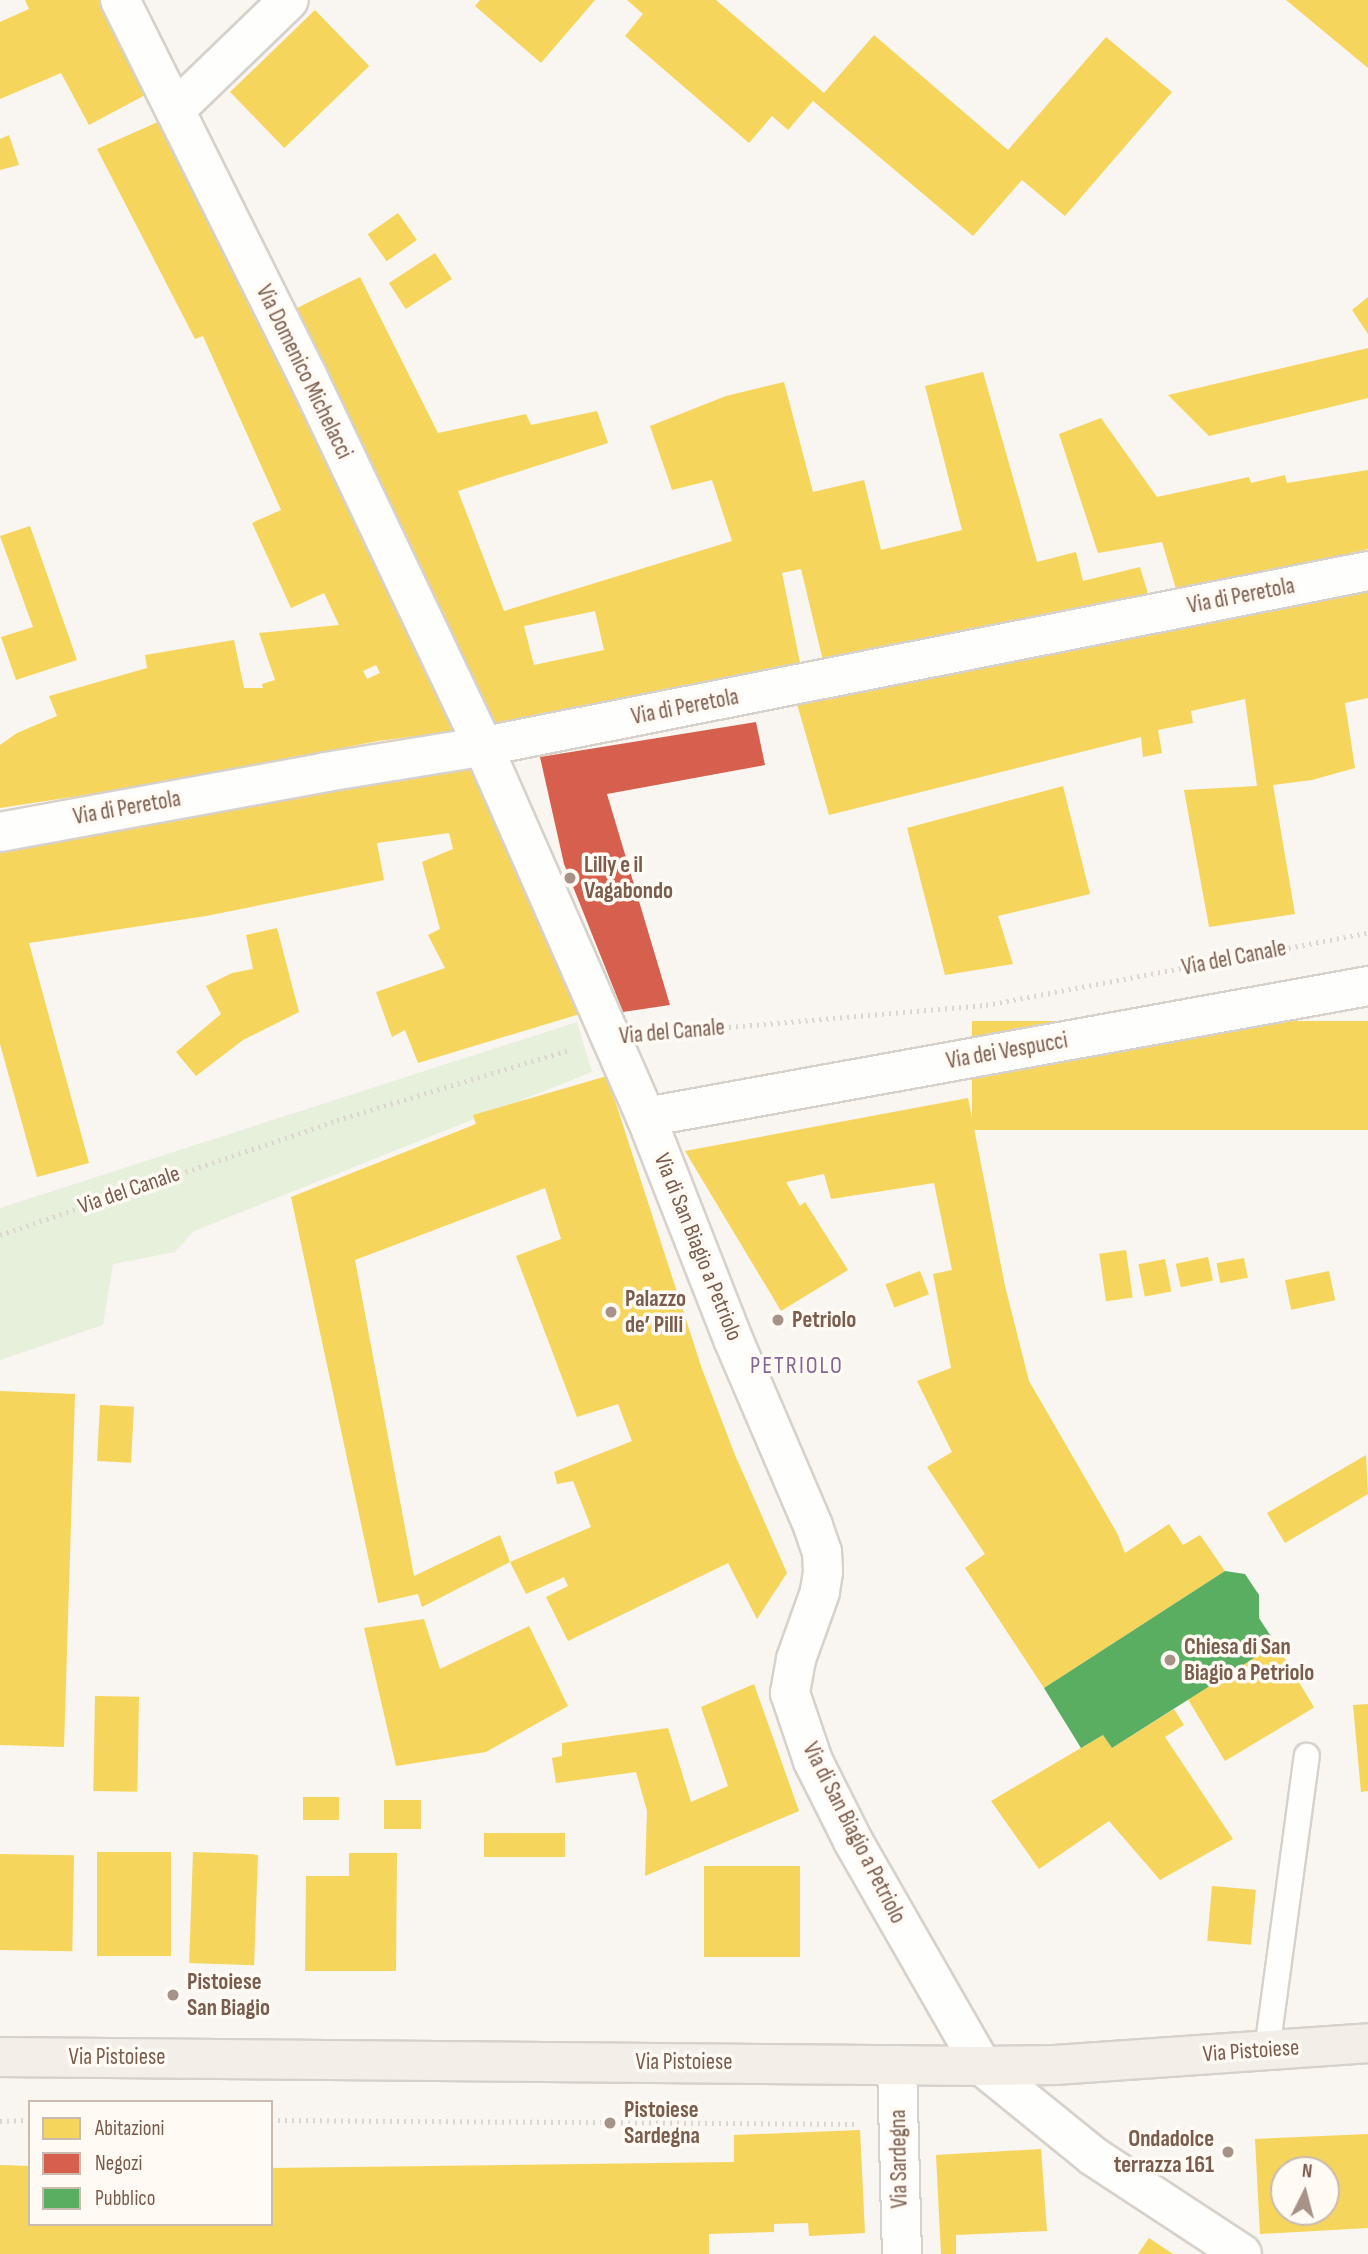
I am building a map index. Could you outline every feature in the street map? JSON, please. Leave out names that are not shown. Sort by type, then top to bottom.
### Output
[{"type":"main road","name":"Via Pistoiese","points":[[0,2057],[982,2066],[1056,2065],[1368,2043]]},
{"type":"street","name":"Via Domenico Michelacci","points":[[120,0],[307,375],[483,746]]},
{"type":"street","points":[[175,110],[289,0]]},
{"type":"street","name":"Via di Peretola","points":[[0,832],[483,746],[1368,571]]},
{"type":"street","name":"Via di San Biagio a Petriolo","points":[[483,746],[646,1117],[822,1552],[820,1592],[790,1682],[793,1704],[813,1761],[853,1842],[982,2066],[1093,2156],[1242,2254]]},
{"type":"street","name":"Via dei Vespucci","points":[[646,1117],[1368,986]]},
{"type":"street","name":"Via Sardegna","points":[[897,2065],[902,2254]]},
{"type":"lane","points":[[1267,2050],[1307,1756]]},
{"type":"path","name":"Via del Canale","points":[[0,1235],[337,1120],[610,1038],[986,1005],[1368,933]]},
{"type":"path","points":[[0,2121],[28,2120]]},
{"type":"path","points":[[273,2120],[850,2124]]},
{"type":"green space","points":[[577,1022],[592,1072],[194,1231],[175,1252],[113,1264],[103,1325],[0,1360],[0,1208]]},
{"type":"building: Abitazioni","points":[[25,0],[102,0],[120,43],[147,94],[89,125],[61,73],[0,99],[0,22],[29,9]]},
{"type":"building: Abitazioni","points":[[480,0],[595,0],[541,63],[475,6]]},
{"type":"building: Abitazioni","points":[[627,0],[716,0],[824,93],[874,35],[1008,150],[1106,37],[1172,92],[1065,216],[1022,180],[973,236],[813,101],[788,130],[772,116],[749,143],[625,36],[643,14]]},
{"type":"building: Abitazioni","points":[[1286,0],[1368,0],[1368,68]]},
{"type":"building: Abitazioni","points":[[315,10],[369,66],[284,148],[230,92]]},
{"type":"building: Abitazioni","points":[[160,121],[463,730],[378,741],[150,785],[0,808],[0,745],[17,733],[57,716],[49,696],[147,668],[145,655],[234,640],[244,688],[263,688],[262,684],[275,680],[259,633],[339,625],[324,593],[291,608],[252,523],[281,510],[203,336],[195,339],[97,149]],"holes":[[[376,665],[380,673],[367,679],[363,671]]]},
{"type":"building: Abitazioni","points":[[9,135],[19,165],[0,170],[0,139]]},
{"type":"building: Abitazioni","points":[[398,213],[417,240],[387,261],[368,234]]},
{"type":"building: Abitazioni","points":[[435,253],[452,279],[406,309],[389,283]]},
{"type":"building: Abitazioni","points":[[360,277],[438,433],[526,414],[531,425],[597,411],[608,443],[458,491],[504,611],[732,541],[712,480],[672,490],[650,426],[726,396],[784,382],[813,492],[864,480],[881,550],[962,530],[925,386],[983,372],[1037,562],[1076,552],[1083,581],[1140,567],[1149,597],[824,665],[801,569],[782,573],[802,673],[488,735],[289,312]],"holes":[[[595,611],[604,650],[534,665],[524,626]]]},
{"type":"building: Abitazioni","points":[[1368,297],[1368,334],[1352,310]]},
{"type":"building: Abitazioni","points":[[1368,348],[1368,398],[1209,436],[1168,395]]},
{"type":"building: Abitazioni","points":[[1101,418],[1157,497],[1249,477],[1251,483],[1285,475],[1287,483],[1368,470],[1368,549],[1232,581],[1176,589],[1162,542],[1098,553],[1059,434]]},
{"type":"building: Abitazioni","points":[[30,526],[77,660],[16,680],[1,637],[33,627],[0,536]]},
{"type":"building: Abitazioni","points":[[1368,591],[1368,698],[1345,703],[1355,768],[1312,780],[1273,785],[1295,914],[1209,927],[1184,790],[1257,786],[1245,699],[1191,711],[1193,723],[1158,730],[1162,753],[1143,757],[1141,737],[829,815],[797,704]]},
{"type":"building: Abitazioni","points":[[478,759],[583,1013],[418,1063],[405,1030],[392,1037],[376,992],[445,968],[428,935],[440,929],[422,862],[453,849],[449,833],[377,843],[384,880],[206,916],[29,943],[89,1163],[37,1177],[0,1044],[0,853]]},
{"type":"building: Abitazioni","points":[[1063,786],[1090,894],[998,916],[1013,964],[945,975],[907,828]]},
{"type":"building: Abitazioni","points":[[277,928],[299,1012],[243,1040],[196,1076],[176,1052],[221,1014],[206,986],[232,973],[253,969],[246,935]]},
{"type":"building: Abitazioni","points":[[972,1021],[1368,1021],[1368,1130],[972,1130]]},
{"type":"building: Abitazioni","name":"Palazzo de’ Pilli","points":[[607,1076],[702,1369],[735,1455],[787,1573],[757,1619],[728,1563],[568,1641],[546,1597],[568,1586],[564,1577],[526,1594],[510,1562],[422,1607],[418,1594],[378,1603],[291,1197],[476,1124],[473,1115]],"holes":[[[545,1188],[561,1239],[516,1256],[577,1417],[618,1404],[632,1441],[554,1472],[557,1484],[573,1481],[591,1527],[510,1562],[500,1535],[414,1576],[355,1260]]]},
{"type":"building: Abitazioni","points":[[968,1098],[1005,1286],[1029,1381],[1117,1533],[1125,1553],[1169,1524],[1183,1545],[1200,1535],[1225,1571],[1044,1688],[965,1568],[985,1554],[927,1467],[952,1452],[917,1381],[951,1368],[933,1274],[952,1270],[934,1183],[831,1199],[824,1174],[786,1182],[800,1206],[805,1202],[848,1270],[781,1311],[685,1151]]},
{"type":"building: Abitazioni","points":[[1126,1250],[1133,1298],[1106,1301],[1099,1254]]},
{"type":"building: Abitazioni","points":[[1208,1257],[1213,1280],[1181,1287],[1176,1264]]},
{"type":"building: Abitazioni","points":[[1244,1258],[1248,1278],[1220,1283],[1217,1263]]},
{"type":"building: Abitazioni","points":[[1165,1259],[1171,1291],[1145,1297],[1138,1264]]},
{"type":"building: Abitazioni","points":[[920,1271],[929,1294],[894,1308],[885,1284]]},
{"type":"building: Abitazioni","points":[[1329,1271],[1335,1300],[1291,1310],[1285,1280]]},
{"type":"building: Abitazioni","points":[[0,1391],[75,1394],[64,1747],[0,1745]]},
{"type":"building: Abitazioni","points":[[100,1405],[134,1407],[131,1463],[97,1461]]},
{"type":"building: Abitazioni","points":[[1366,1455],[1368,1494],[1285,1543],[1267,1513]]},
{"type":"building: Abitazioni","points":[[424,1619],[440,1669],[529,1626],[568,1706],[486,1752],[396,1766],[364,1628]]},
{"type":"building: Abitazioni","points":[[1276,1644],[1314,1707],[1225,1761],[1187,1698]]},
{"type":"building: Abitazioni","points":[[754,1684],[799,1811],[645,1876],[647,1811],[636,1772],[556,1783],[552,1758],[562,1756],[562,1743],[668,1728],[691,1802],[728,1786],[701,1707]]},
{"type":"building: Abitazioni","points":[[95,1696],[139,1697],[137,1792],[93,1791]]},
{"type":"building: Abitazioni","points":[[1368,1704],[1368,1791],[1361,1792],[1353,1705]]},
{"type":"building: Abitazioni","points":[[1174,1709],[1184,1725],[1165,1737],[1233,1839],[1160,1880],[1109,1821],[1039,1869],[991,1801],[1103,1735],[1112,1748]]},
{"type":"building: Abitazioni","points":[[303,1797],[339,1797],[339,1820],[303,1820]]},
{"type":"building: Abitazioni","points":[[384,1800],[421,1800],[421,1829],[384,1829]]},
{"type":"building: Abitazioni","points":[[484,1833],[565,1833],[565,1857],[484,1857]]},
{"type":"building: Abitazioni","points":[[97,1852],[171,1852],[171,1956],[97,1956]]},
{"type":"building: Abitazioni","points":[[193,1852],[258,1854],[254,1965],[189,1963]]},
{"type":"building: Abitazioni","points":[[349,1853],[397,1853],[396,1971],[305,1971],[306,1876],[349,1876]]},
{"type":"building: Abitazioni","points":[[0,1854],[74,1855],[72,1951],[0,1950]]},
{"type":"building: Abitazioni","points":[[704,1866],[800,1866],[800,1957],[704,1957]]},
{"type":"building: Abitazioni","points":[[1212,1886],[1256,1890],[1251,1945],[1207,1941]]},
{"type":"building: Abitazioni","points":[[860,2130],[865,2233],[809,2236],[808,2223],[774,2224],[774,2232],[709,2234],[709,2254],[0,2254],[0,2165],[28,2166],[28,2226],[273,2226],[273,2168],[734,2162],[734,2135]]},
{"type":"building: Abitazioni","points":[[1368,2134],[1368,2228],[1260,2234],[1255,2139]]},
{"type":"building: Abitazioni","points":[[1041,2149],[1047,2231],[956,2235],[956,2254],[941,2254],[936,2155]]},
{"type":"building: Abitazioni","points":[[1149,2238],[1173,2254],[1138,2254]]},
{"type":"building: Negozi","points":[[756,722],[765,765],[607,794],[670,1005],[623,1012],[564,864],[540,757]]},
{"type":"building: Pubblico","name":"Chiesa di San Biagio a Petriolo","points":[[1225,1571],[1245,1574],[1259,1595],[1259,1618],[1276,1644],[1112,1748],[1103,1735],[1081,1748],[1044,1688]]},
{"type":"place","name":"Lilly e il Vagabondo","points":[[570,878]]},
{"type":"place","name":"Palazzo de’ Pilli","points":[[611,1312]]},
{"type":"place","name":"Petriolo","points":[[778,1320]]},
{"type":"place","name":"Chiesa di San Biagio a Petriolo","points":[[1170,1660]]},
{"type":"place","name":"Pistoiese San Biagio","points":[[173,1995]]},
{"type":"place","name":"Pistoiese Sardegna","points":[[610,2123]]},
{"type":"place","name":"Ondadolce terrazza 161","points":[[1228,2152]]},
{"type":"district","name":"PETRIOLO","points":[[797,1366]]}]
